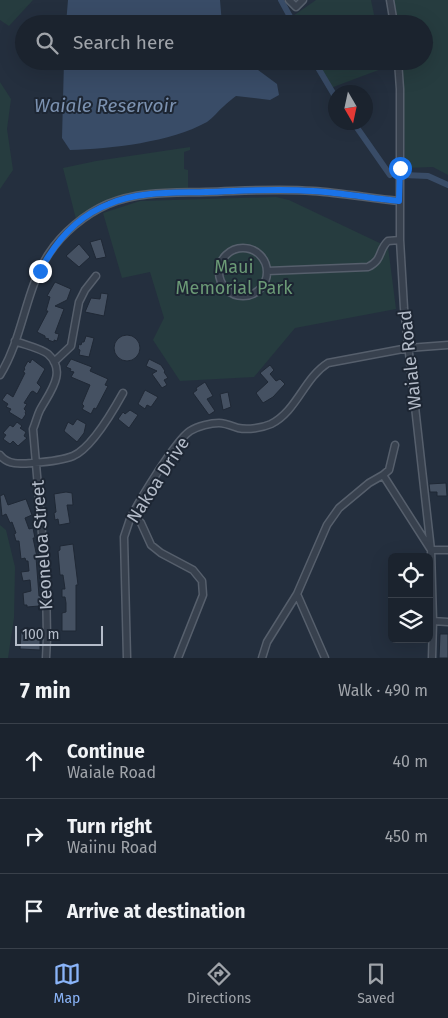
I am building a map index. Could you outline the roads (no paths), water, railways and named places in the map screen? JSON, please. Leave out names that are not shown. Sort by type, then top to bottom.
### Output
[{"type":"street","points":[[290,0],[296,7],[303,0]]},
{"type":"street","points":[[390,0],[392,15]]},
{"type":"street","name":"Waiale Road","points":[[399,70],[400,240],[408,348],[431,550],[432,598]]},
{"type":"street","points":[[0,374],[15,341],[48,254],[65,234],[79,222],[108,204],[127,197],[163,193],[276,189],[313,191],[399,201]]},
{"type":"street","points":[[267,271],[368,267],[378,260],[383,246],[388,241],[400,240]]},
{"type":"street","points":[[242,248],[251,250],[259,255],[267,271],[265,280],[260,288],[253,294],[244,296],[235,295],[227,290],[221,283],[219,274],[220,264],[225,256],[232,251],[242,248]]},
{"type":"street","points":[[15,341],[47,353],[54,362],[71,346],[79,302],[96,276]]},
{"type":"street","name":"Nakoa Drive","points":[[127,658],[124,537],[133,514],[178,444],[188,432],[220,423],[241,429],[270,424],[292,405],[317,370],[328,362],[408,348],[448,345]]},
{"type":"street","name":"Keoneloa Street","points":[[46,658],[46,580],[43,526],[33,429],[39,413],[54,388],[57,379],[54,362]]},
{"type":"street","points":[[0,455],[4,459],[17,464],[35,463],[74,456],[83,450],[100,430],[123,393]]},
{"type":"street","points":[[262,658],[267,642],[297,594],[333,515],[369,483],[389,470],[395,445]]},
{"type":"street","points":[[383,475],[431,550],[448,550]]},
{"type":"street","points":[[133,514],[141,523],[151,545],[161,553],[193,570],[202,581],[203,595],[178,658]]},
{"type":"street","points":[[297,594],[325,658]]},
{"type":"street","points":[[433,621],[448,622]]},
{"type":"street","name":"Waiale Road","points":[[432,643],[432,658]]},
{"type":"water","points":[[68,0],[220,0],[221,15],[67,15]]},
{"type":"water","name":"Waiale Reservoir","points":[[64,70],[258,70],[277,84],[279,95],[270,100],[236,96],[207,122],[176,135],[122,146],[70,150],[62,138]]},
{"type":"waterway","points":[[281,0],[289,15]]},
{"type":"waterway","points":[[319,70],[328,85]]},
{"type":"waterway","points":[[359,130],[390,175]]},
{"type":"waterway","points":[[403,175],[428,176],[448,185]]},
{"type":"park label","name":"Maui Memorial Park","points":[[234,277]]}]
